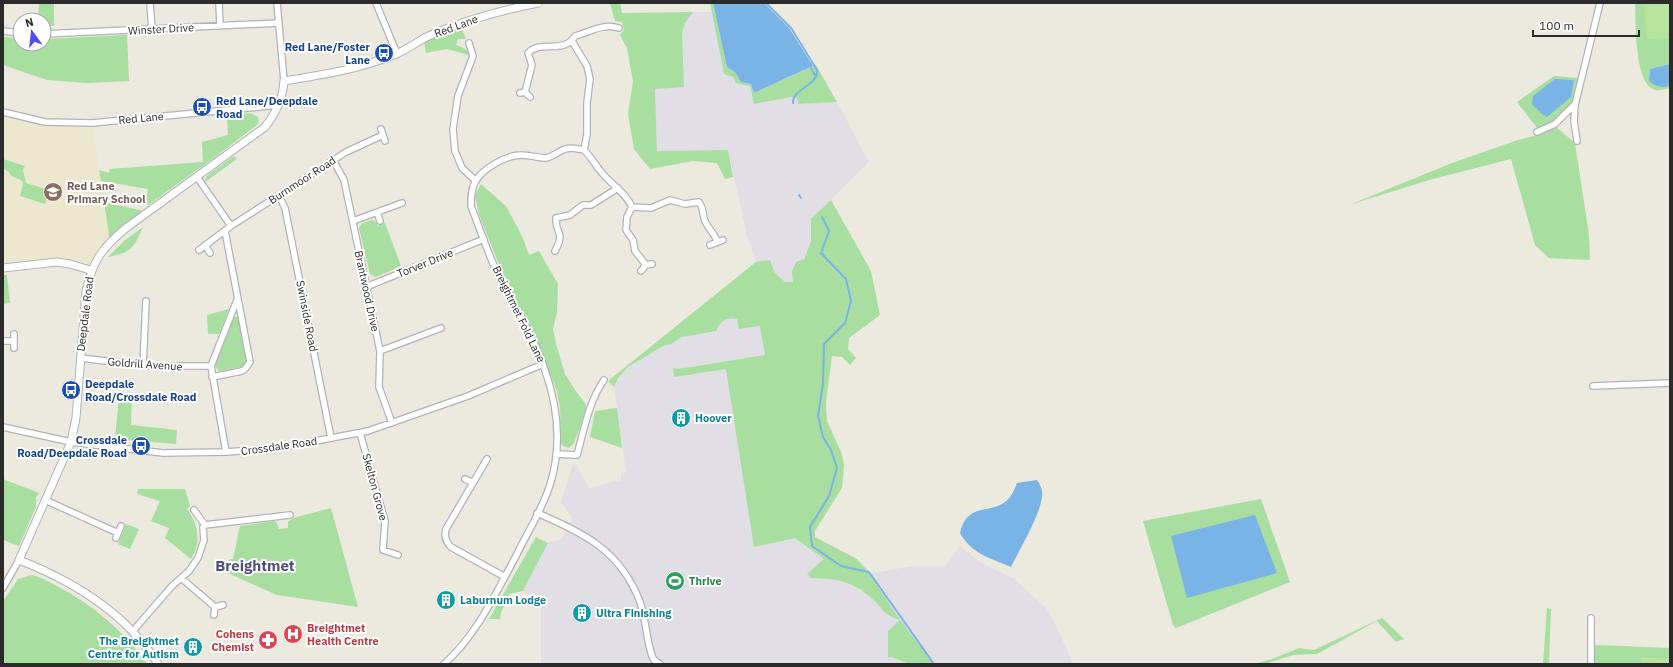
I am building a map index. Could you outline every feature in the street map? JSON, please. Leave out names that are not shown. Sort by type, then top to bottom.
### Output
[{"type":"street","points":[[150,3],[152,30]]},
{"type":"street","points":[[219,3],[220,26]]},
{"type":"street","name":"Deepdale Road","points":[[19,560],[71,442],[76,418],[86,291],[90,270],[98,256],[110,241],[265,127],[279,105],[283,94],[284,81],[277,3]]},
{"type":"street","points":[[376,3],[397,54]]},
{"type":"street","name":"Red Lane","points":[[284,81],[337,72],[397,54],[432,34],[452,26],[538,3]]},
{"type":"street","points":[[1577,141],[1574,121],[1575,105],[1600,3]]},
{"type":"street","name":"Winster Drive","points":[[52,34],[279,23]]},
{"type":"street","points":[[530,97],[523,93],[532,65],[528,53],[533,48],[539,46],[562,46],[572,41],[575,36],[587,33],[599,27],[612,26],[618,28]]},
{"type":"street","points":[[572,41],[587,66],[590,79],[587,103],[587,134],[584,150]]},
{"type":"street","points":[[469,44],[473,56],[458,96],[453,129],[455,151],[462,168],[476,181],[486,170],[509,156],[521,155],[548,158],[564,149],[573,148],[584,150],[593,159],[603,174],[628,198],[632,207]]},
{"type":"street","name":"Red Lane","points":[[3,112],[45,122],[92,123],[279,105]]},
{"type":"street","points":[[1537,132],[1555,124],[1575,105]]},
{"type":"street","name":"Burnmoor Road","points":[[200,250],[231,226],[333,160],[353,148],[383,135]]},
{"type":"street","name":"Brantwood Drive","points":[[333,160],[344,180],[380,351],[378,382],[392,423]]},
{"type":"street","points":[[197,177],[231,226]]},
{"type":"street","name":"Breightmet Fold Lane","points":[[444,664],[466,639],[481,618],[505,577],[550,485],[557,454],[557,411],[553,395],[543,364],[528,330],[503,285],[471,206],[471,194],[476,181]]},
{"type":"street","points":[[549,217],[556,218],[570,215],[583,205],[591,205],[618,188]]},
{"type":"street","name":"Swinside Road","points":[[279,196],[285,208],[331,438]]},
{"type":"street","points":[[632,207],[651,208],[670,200],[685,204],[699,202],[703,208],[704,218],[720,241],[710,245]]},
{"type":"street","points":[[353,221],[402,202]]},
{"type":"street","points":[[632,207],[627,217],[626,230],[633,240],[635,251],[649,265],[641,271]]},
{"type":"street","points":[[377,212],[380,221]]},
{"type":"street","points":[[556,218],[561,234],[561,241],[554,251],[560,257]]},
{"type":"street","points":[[212,377],[242,371],[250,362],[225,231]]},
{"type":"street","name":"Torver Drive","points":[[366,287],[484,239]]},
{"type":"street","points":[[205,245],[210,253]]},
{"type":"street","points":[[3,268],[57,262],[90,270]]},
{"type":"street","points":[[226,452],[211,366],[238,300]]},
{"type":"street","points":[[143,365],[146,301]]},
{"type":"street","points":[[380,351],[440,328]]},
{"type":"street","points":[[14,334],[14,348]]},
{"type":"street","points":[[3,342],[14,341]]},
{"type":"street","name":"Goldrill Avenue","points":[[80,358],[143,365],[211,366]]},
{"type":"street","name":"Crossdale Road","points":[[3,427],[71,442],[163,453],[226,452],[278,448],[360,433],[392,423],[468,396],[543,364]]},
{"type":"street","points":[[557,454],[577,455],[597,389],[604,380]]},
{"type":"street","points":[[1593,386],[1670,383]]},
{"type":"street","name":"Skelton Grove","points":[[360,433],[385,521],[382,550],[398,555]]},
{"type":"street","points":[[487,459],[446,529],[446,540],[451,547],[505,577]]},
{"type":"street","points":[[465,479],[473,483]]},
{"type":"street","points":[[45,500],[117,536],[121,526]]},
{"type":"street","points":[[132,632],[172,586],[189,571],[198,558],[204,540],[204,525],[194,510]]},
{"type":"street","points":[[537,513],[570,527],[589,538],[605,549],[619,564],[631,582],[640,602],[652,656],[654,660],[660,664]]},
{"type":"street","points":[[204,525],[290,515]]},
{"type":"street","points":[[282,516],[283,523]]},
{"type":"street","points":[[3,588],[19,560],[79,588],[96,600],[132,632],[158,664]]},
{"type":"street","points":[[181,578],[215,607]]},
{"type":"street","points":[[215,607],[223,605]]},
{"type":"street","points":[[214,615],[215,607]]},
{"type":"street","points":[[1591,618],[1591,664]]},
{"type":"shaded area","points":[[693,12],[712,12],[724,74],[733,77],[737,83],[750,86],[754,104],[791,97],[797,98],[798,104],[837,102],[869,162],[811,219],[811,241],[793,282],[785,282],[775,273],[796,538],[824,559],[807,574],[811,578],[830,578],[844,581],[870,597],[889,616],[900,619],[868,574],[912,566],[945,566],[960,546],[981,563],[1015,579],[1047,609],[1073,664],[934,664],[900,620],[888,657],[892,657],[909,664],[541,664],[541,604],[523,591],[548,543],[562,539],[572,518],[561,502],[573,464],[577,466],[589,488],[621,480],[621,473],[626,472],[614,387],[618,378],[628,367],[663,346],[660,339],[756,262],[752,252],[752,247],[746,236],[746,230],[728,150],[657,151],[655,88],[684,71],[682,34],[685,23]]},
{"type":"shaded area","name":"Red Lane Primary School","points":[[3,117],[45,122],[92,123],[110,241],[90,270],[70,264],[3,268]]},
{"type":"green space","points":[[39,3],[54,3],[54,26],[52,26],[52,12],[38,12]]},
{"type":"green space","points":[[610,3],[620,3],[622,13],[693,12],[685,23],[682,34],[684,87],[655,89],[657,151],[728,150],[733,177],[725,179],[717,163],[693,161],[650,169],[634,149],[628,114],[633,81],[627,48],[620,35],[624,30],[622,22],[615,21]]},
{"type":"green space","points":[[710,3],[713,3],[727,67],[735,72],[741,82],[751,84],[754,93],[816,65],[837,102],[798,104],[797,98],[791,97],[754,104],[750,86],[736,83],[733,77],[724,74]]},
{"type":"green space","points":[[1635,3],[1670,3],[1670,64],[1650,69],[1649,81],[1656,86],[1670,86],[1670,88],[1655,90],[1648,85],[1643,76],[1636,37]]},
{"type":"green space","points":[[1644,3],[1670,3],[1670,38],[1647,39]]},
{"type":"green space","points":[[461,27],[466,39],[458,39],[456,45],[466,50],[469,55],[447,49],[426,53],[424,42]]},
{"type":"green space","points":[[127,35],[129,81],[87,83],[47,80],[3,65],[3,37],[12,38],[12,52],[52,52],[52,39]]},
{"type":"green space","points":[[1554,76],[1579,78],[1575,95],[1572,102],[1564,112],[1554,120],[1538,129],[1517,102]]},
{"type":"green space","points":[[250,113],[258,117],[259,121],[257,125],[148,205],[145,204],[148,189],[101,181],[99,170],[109,173],[110,169],[203,162],[202,142],[228,135],[227,117],[231,115]]},
{"type":"green space","points":[[1555,126],[1575,143],[1589,235],[1590,260],[1549,258],[1535,245],[1511,159],[1429,180],[1349,205],[1452,163],[1515,141],[1545,133]]},
{"type":"green space","points":[[234,156],[237,159],[205,182],[206,177],[209,174]]},
{"type":"green space","points":[[3,159],[25,166],[23,170],[26,183],[49,190],[45,204],[20,196],[23,183],[21,180],[11,176],[8,171],[3,169]]},
{"type":"green space","points":[[481,184],[506,206],[522,236],[529,255],[539,251],[558,284],[557,312],[553,329],[556,344],[565,374],[585,403],[587,409],[574,443],[569,448],[563,446],[561,443],[560,408],[557,391],[533,331],[510,291],[479,215],[475,195]]},
{"type":"green space","points":[[831,200],[871,271],[880,315],[849,338],[848,349],[856,358],[850,365],[842,357],[832,356],[826,402],[827,421],[841,452],[844,464],[842,488],[815,531],[815,537],[857,559],[867,570],[900,620],[890,616],[864,592],[850,584],[836,580],[811,578],[807,574],[824,559],[795,538],[754,547],[726,369],[674,377],[673,368],[678,369],[765,355],[760,326],[739,329],[737,319],[724,320],[716,331],[682,337],[671,344],[663,346],[628,367],[618,378],[614,387],[608,381],[756,262],[770,260],[775,273],[785,282],[793,282],[792,271],[796,262],[804,259],[811,241],[811,219]]},
{"type":"green space","points":[[104,202],[148,212],[110,241]]},
{"type":"green space","points":[[372,220],[376,222],[378,226],[385,223],[401,266],[376,277],[370,274],[359,228],[362,223]]},
{"type":"green space","points":[[143,227],[137,240],[131,248],[122,253],[108,257],[124,241]]},
{"type":"green space","points":[[3,275],[7,275],[10,303],[3,304]]},
{"type":"green space","points":[[229,309],[219,334],[208,334],[207,315]]},
{"type":"green space","points":[[238,316],[247,362],[242,367],[219,371],[215,366],[233,318]]},
{"type":"green space","points":[[119,396],[132,397],[131,425],[177,430],[176,444],[115,439]]},
{"type":"green space","points":[[617,408],[622,448],[590,437],[595,411]]},
{"type":"green space","points":[[3,479],[39,493],[36,498],[36,507],[19,546],[3,540]]},
{"type":"green space","points":[[138,489],[185,489],[190,506],[187,509],[194,521],[197,533],[197,546],[191,559],[165,538],[169,528],[151,521],[160,501],[137,494]]},
{"type":"green space","points":[[1261,499],[1290,582],[1176,628],[1173,625],[1143,521]]},
{"type":"green space","points":[[331,508],[358,607],[277,595],[221,570],[230,559],[233,559],[240,526],[274,521],[277,523],[279,529],[288,528],[288,522],[293,518]]},
{"type":"green space","points":[[126,524],[139,529],[130,549],[118,544]]},
{"type":"green space","points":[[536,537],[548,543],[523,591],[509,594],[501,612],[500,619],[489,619]]},
{"type":"green space","points":[[32,575],[42,578],[70,593],[95,610],[128,640],[147,664],[3,664],[3,601],[18,579]]},
{"type":"green space","points":[[1547,608],[1551,609],[1549,664],[1543,664]]},
{"type":"green space","points":[[1382,618],[1404,639],[1396,642],[1377,621],[1317,654],[1293,655],[1265,664],[1253,664],[1272,659],[1299,648],[1314,650]]},
{"type":"green space","points":[[900,620],[934,664],[909,664],[892,657],[888,657],[888,631]]},
{"type":"green space","points":[[1595,645],[1670,648],[1670,664],[1594,664]]},
{"type":"green space","points":[[1641,657],[1670,659],[1670,664],[1641,664]]},
{"type":"water","points":[[713,3],[764,3],[789,28],[813,66],[754,93],[751,84],[741,82],[735,72],[727,67]]},
{"type":"water","points":[[1670,64],[1670,86],[1664,87],[1654,85],[1649,81],[1650,69]]},
{"type":"water","points":[[1555,79],[1574,80],[1571,97],[1547,117],[1532,104],[1533,96]]},
{"type":"water","points":[[1037,480],[1041,486],[1042,493],[1040,505],[1033,523],[1011,567],[989,558],[970,546],[960,533],[969,516],[975,512],[1004,503],[1011,495],[1017,483]]},
{"type":"water","points":[[1255,515],[1277,573],[1187,598],[1171,536]]},
{"type":"waterway","points":[[766,3],[791,28],[817,70],[817,75],[814,80],[797,94],[793,103]]},
{"type":"waterway","points":[[811,68],[816,77]]},
{"type":"waterway","points":[[822,217],[829,231],[821,253],[846,279],[851,301],[845,323],[824,344],[823,384],[818,416],[823,437],[831,450],[837,468],[829,496],[810,527],[812,546],[841,566],[869,572],[934,664]]},
{"type":"place","name":"Red Lane/Foster Lane","points":[[384,53]]},
{"type":"place","name":"Red Lane/Deepdale Road","points":[[202,107]]},
{"type":"place","name":"Red Lane Primary School","points":[[53,192]]},
{"type":"place","name":"Deepdale Road/Crossdale Road","points":[[71,390]]},
{"type":"place","name":"Hoover","points":[[681,418]]},
{"type":"place","name":"Crossdale Road/Deepdale Road","points":[[141,446]]},
{"type":"place","name":"Thrive","points":[[675,581]]},
{"type":"place","name":"Laburnum Lodge","points":[[446,600]]},
{"type":"place","name":"Ultra Finishing","points":[[582,613]]},
{"type":"place","name":"Breightmet Health Centre","points":[[293,634]]},
{"type":"place","name":"Cohens Chemist","points":[[268,640]]},
{"type":"place","name":"The Breightmet Centre for Autism","points":[[193,647]]},
{"type":"district","name":"Breightmet","points":[[255,566]]}]
